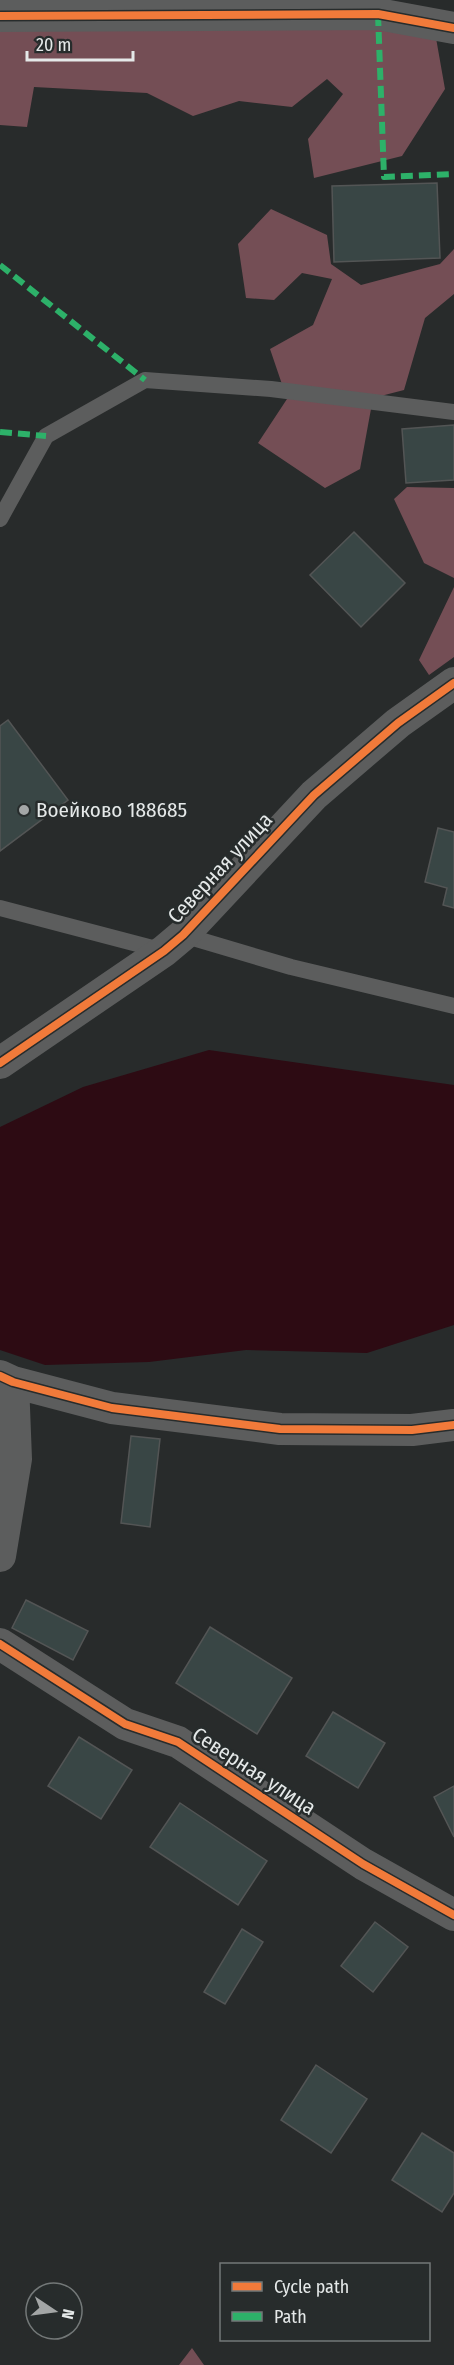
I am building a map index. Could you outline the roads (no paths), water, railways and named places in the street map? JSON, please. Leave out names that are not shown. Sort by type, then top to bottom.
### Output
[{"type":"street","points":[[0,16],[199,7],[375,7],[453,25]]},
{"type":"street","name":"Северная улица","points":[[0,1063],[174,943],[314,795],[398,723],[454,682]]},
{"type":"street","points":[[0,1556],[16,1459],[7,1379],[112,1408],[280,1430],[412,1430],[454,1425]]},
{"type":"street","name":"Северная улица","points":[[0,1644],[125,1724],[178,1742],[363,1864],[454,1915]]},
{"type":"lane","points":[[0,519],[46,436],[146,380],[271,389],[454,412]]},
{"type":"lane","points":[[0,908],[291,967],[454,1006]]},
{"type":"place","name":"Воейково 188685","points":[[24,810]]}]
